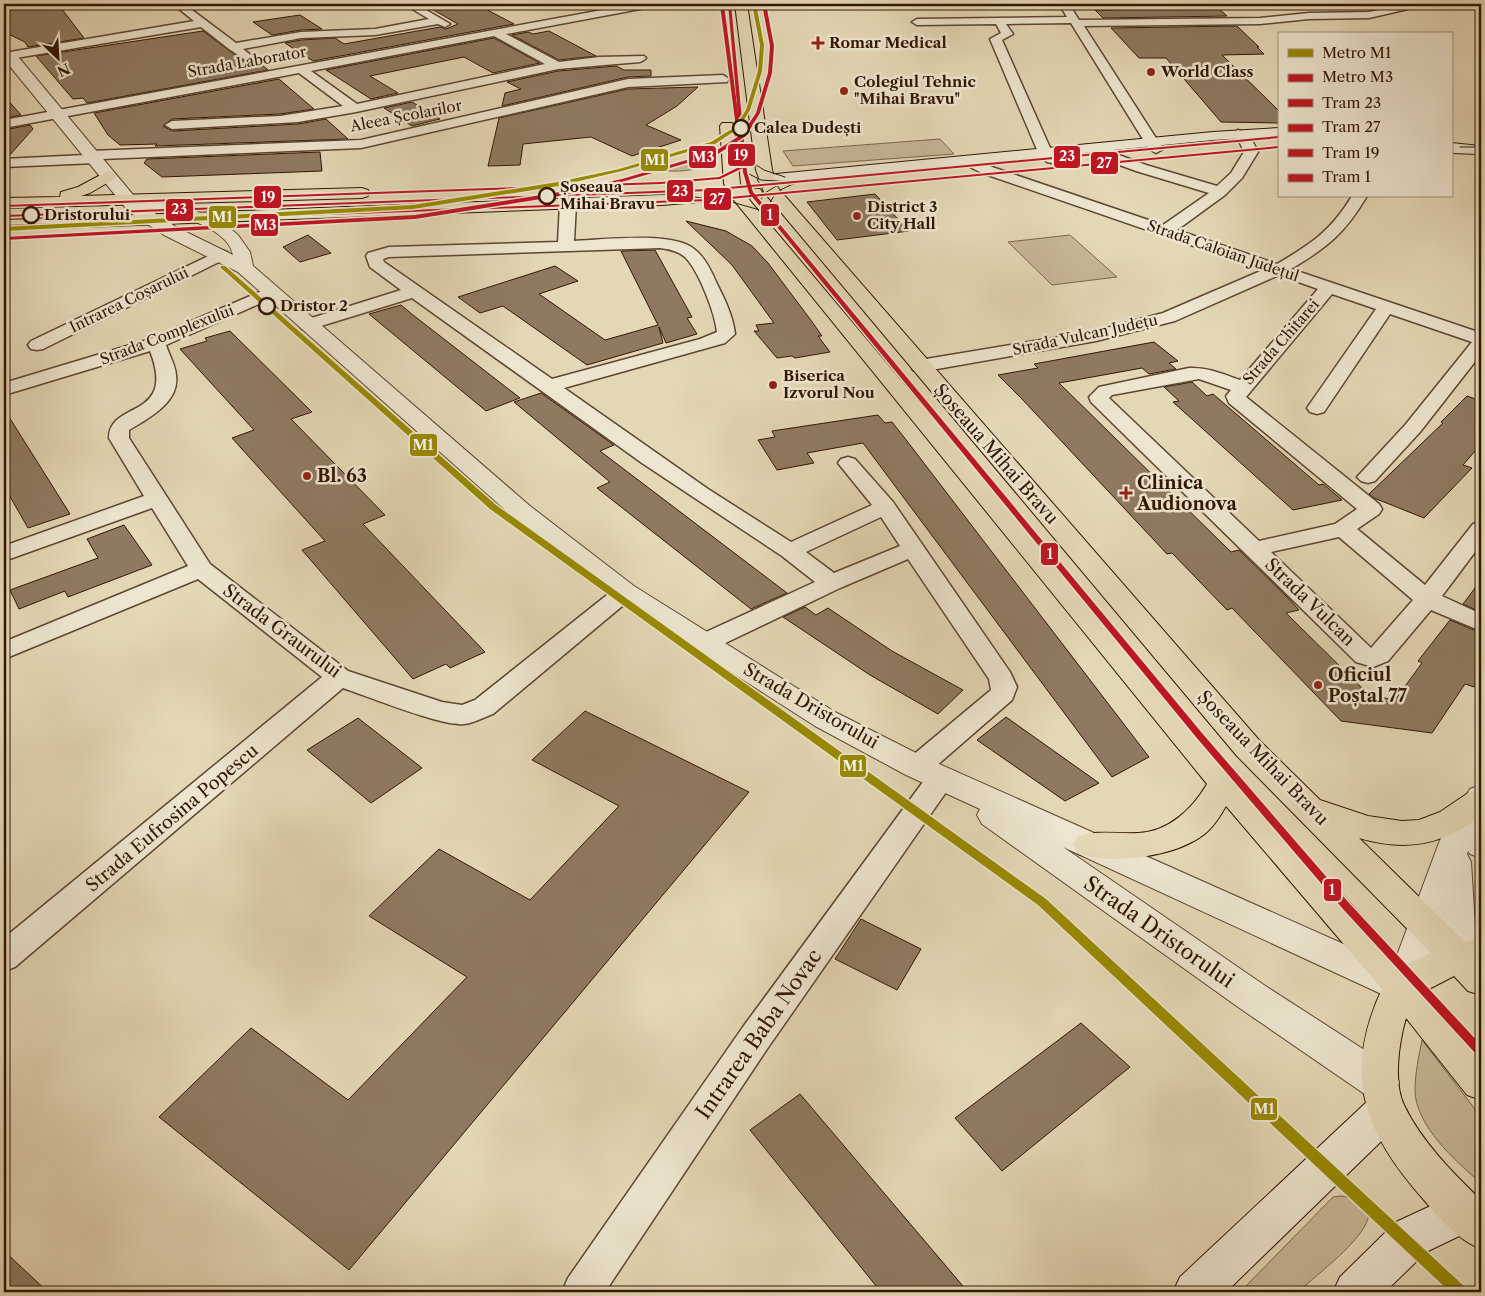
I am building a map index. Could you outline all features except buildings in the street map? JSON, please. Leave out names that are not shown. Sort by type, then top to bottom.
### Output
[{"type":"main road","name":"Șoseaua Mihai Bravu","points":[[742,5],[768,185],[786,210],[1248,748],[1426,924],[1474,963]]},
{"type":"main road","points":[[727,126],[734,188]]},
{"type":"main road","points":[[730,162],[763,160]]},
{"type":"main road","points":[[40,201],[84,190],[108,176]]},
{"type":"main road","points":[[412,191],[734,188],[768,185]]},
{"type":"main road","name":"Șoseaua Mihai Bravu","points":[[734,188],[753,214],[1224,783],[1403,988],[1481,1082]]},
{"type":"main road","points":[[4,225],[568,204],[672,189]]},
{"type":"main road","points":[[4,202],[373,192]]},
{"type":"main road","points":[[753,214],[786,210]]},
{"type":"main road","points":[[1089,845],[1141,846],[1176,835],[1196,823],[1211,805],[1224,783]]},
{"type":"main road","points":[[1308,807],[1353,825],[1388,833],[1424,831],[1449,822],[1480,799]]},
{"type":"main road","points":[[1472,1220],[1407,1146],[1383,1096],[1381,1046],[1389,1015],[1403,988],[1426,972],[1474,963]]},
{"type":"street","points":[[178,4],[270,74]]},
{"type":"street","points":[[409,4],[469,38]]},
{"type":"street","name":"Strada Laborator","points":[[4,124],[651,4]]},
{"type":"street","points":[[742,5],[934,4]]},
{"type":"street","points":[[1064,4],[1154,146]]},
{"type":"street","points":[[917,22],[1260,21],[1309,16],[1361,16],[1396,10],[1404,7],[1405,4]]},
{"type":"street","points":[[982,10],[1007,34],[996,39],[1048,156]]},
{"type":"street","points":[[234,47],[301,35],[375,32],[438,21]]},
{"type":"street","points":[[5,53],[202,24]]},
{"type":"street","points":[[496,33],[557,66]]},
{"type":"street","name":"Strada Dristorului","points":[[5,53],[126,199],[136,208],[170,230],[244,268],[521,511],[625,592],[826,719],[929,773],[1333,954],[1403,988]]},
{"type":"street","points":[[172,125],[292,118],[354,108],[557,66],[602,59],[640,58]]},
{"type":"street","points":[[301,69],[354,108]]},
{"type":"street","points":[[522,73],[564,98]]},
{"type":"street","name":"Aleea Școlarilor","points":[[4,163],[370,143],[635,82],[723,79]]},
{"type":"street","points":[[244,149],[258,121]]},
{"type":"street","points":[[768,185],[1278,132]]},
{"type":"street","points":[[1242,137],[1278,139]]},
{"type":"street","points":[[1165,231],[1220,192],[1237,175],[1252,152],[1242,137]]},
{"type":"street","points":[[1452,142],[1481,144]]},
{"type":"street","points":[[1048,156],[1103,154],[1154,146]]},
{"type":"street","points":[[1452,148],[1481,150]]},
{"type":"street","points":[[1103,154],[1141,168],[1220,192]]},
{"type":"street","name":"Strada Caloian Județul","points":[[972,163],[1387,306],[1481,341]]},
{"type":"street","name":"Strada Vulcan Județu","points":[[920,366],[1096,336],[1145,324],[1199,304],[1279,269],[1312,250],[1332,234],[1358,203],[1359,198]]},
{"type":"street","points":[[126,199],[202,217],[219,226],[240,249],[244,258],[244,268]]},
{"type":"street","points":[[566,246],[568,204]]},
{"type":"street","points":[[550,386],[706,344],[726,334],[724,319],[695,259],[683,248],[660,243],[389,252],[374,256],[376,264],[414,292],[550,386],[700,494],[790,550],[832,583]]},
{"type":"street","name":"Intrarea Coșarului","points":[[37,345],[221,256]]},
{"type":"street","name":"Strada Chitarei","points":[[1239,393],[1329,286]]},
{"type":"street","name":"Strada Complexului","points":[[4,389],[156,343],[271,292]]},
{"type":"street","points":[[308,325],[414,292]]},
{"type":"street","points":[[1317,408],[1387,306]]},
{"type":"street","points":[[1368,477],[1413,428],[1481,341]]},
{"type":"street","name":"Strada Graurului","points":[[156,343],[168,377],[165,394],[154,404],[119,428],[118,435],[201,569],[338,677],[440,711],[463,715],[484,707],[625,592]]},
{"type":"street","points":[[1239,393],[1208,374],[1189,374],[1106,391],[1099,397],[1101,402],[1256,549]]},
{"type":"street","name":"Strada Vulcan","points":[[1239,393],[1372,510],[1343,529],[1256,549]]},
{"type":"street","name":"Intrarea Baba Novac","points":[[582,1292],[755,1038],[929,773],[1002,694],[1004,687],[1001,678],[885,507],[848,463]]},
{"type":"street","points":[[4,554],[156,499]]},
{"type":"street","points":[[790,550],[885,507]]},
{"type":"street","points":[[1343,529],[1427,599],[1481,623]]},
{"type":"street","name":"Strada Vulcan","points":[[1256,549],[1365,656],[1373,658],[1380,655],[1427,599],[1481,529]]},
{"type":"street","points":[[704,643],[832,583],[914,548]]},
{"type":"street","points":[[4,651],[201,569]]},
{"type":"street","name":"Strada Eufrosina Popescu","points":[[4,957],[338,677]]},
{"type":"street","name":"Strada Dristorului","points":[[929,773],[1251,996],[1383,1096]]},
{"type":"street","points":[[1474,963],[1454,873],[1469,843],[1480,799]]},
{"type":"street","points":[[1403,988],[1426,924],[1469,843]]},
{"type":"street","points":[[1195,1292],[1383,1096]]},
{"type":"street","points":[[1355,1292],[1411,1237],[1472,1220]]},
{"type":"shaded area","points":[[940,139],[954,154],[793,166],[783,151]]},
{"type":"shaded area","points":[[706,155],[716,159],[705,166],[690,170],[673,171],[660,169]]},
{"type":"shaded area","points":[[1070,235],[1117,277],[1052,285],[1008,242]]},
{"type":"shaded area","points":[[1422,1040],[1481,1117],[1481,1183],[1449,1154],[1429,1129],[1422,1116],[1415,1090],[1416,1071]]},
{"type":"shaded area","points":[[1341,1196],[1357,1202],[1369,1214],[1360,1234],[1340,1256],[1298,1292],[1245,1292],[1246,1286],[1333,1197]]},
{"type":"tram line","name":"1","points":[[729,4],[745,172],[751,192],[1199,735],[1346,906],[1481,1052]]},
{"type":"tram line","name":"19","points":[[4,206],[661,183],[720,178],[743,167],[722,5]]},
{"type":"tram line","name":"23","points":[[4,216],[708,190],[1278,137]]},
{"type":"tram line","name":"27","points":[[4,226],[708,200],[1278,147]]},
{"type":"tram line","points":[[1460,147],[1481,147]]},
{"type":"tram line","points":[[753,163],[764,170],[785,177]]},
{"type":"tram line","points":[[745,172],[761,180],[792,182]]},
{"type":"tram line","points":[[769,206],[778,192],[802,181]]},
{"type":"tram line","points":[[759,202],[765,193],[778,185]]},
{"type":"tram line","points":[[661,193],[728,201],[767,212]]},
{"type":"metro line","name":"M1","points":[[4,229],[413,207],[558,184],[620,170],[713,143],[737,128],[748,110],[760,71],[762,45],[754,4]]},
{"type":"metro line","name":"M3","points":[[5,239],[415,217],[560,194],[623,180],[716,153],[744,135],[758,113],[770,73],[772,46],[764,4]]},
{"type":"metro line","name":"M1","points":[[223,267],[493,507],[1042,902],[1460,1292]]},
{"type":"place","name":"Romar Medical","points":[[818,43]]},
{"type":"place","name":"World Class","points":[[1151,72]]},
{"type":"place","name":"Colegiul Tehnic \"Mihai Bravu\"","points":[[844,91]]},
{"type":"place","name":"Calea Dudești","points":[[741,128]]},
{"type":"place","name":"Șoseaua Mihai Bravu","points":[[547,196]]},
{"type":"place","name":"Dristorului","points":[[31,215]]},
{"type":"place","name":"District 3 City Hall","points":[[857,216]]},
{"type":"place","name":"Dristor 2","points":[[267,306]]},
{"type":"place","name":"Biserica Izvorul Nou","points":[[773,385]]},
{"type":"place","name":"Bl. 63","points":[[307,476]]},
{"type":"place","name":"Clinica Audionova","points":[[1126,493]]},
{"type":"place","name":"Oficiul Poștal 77","points":[[1318,685]]}]
